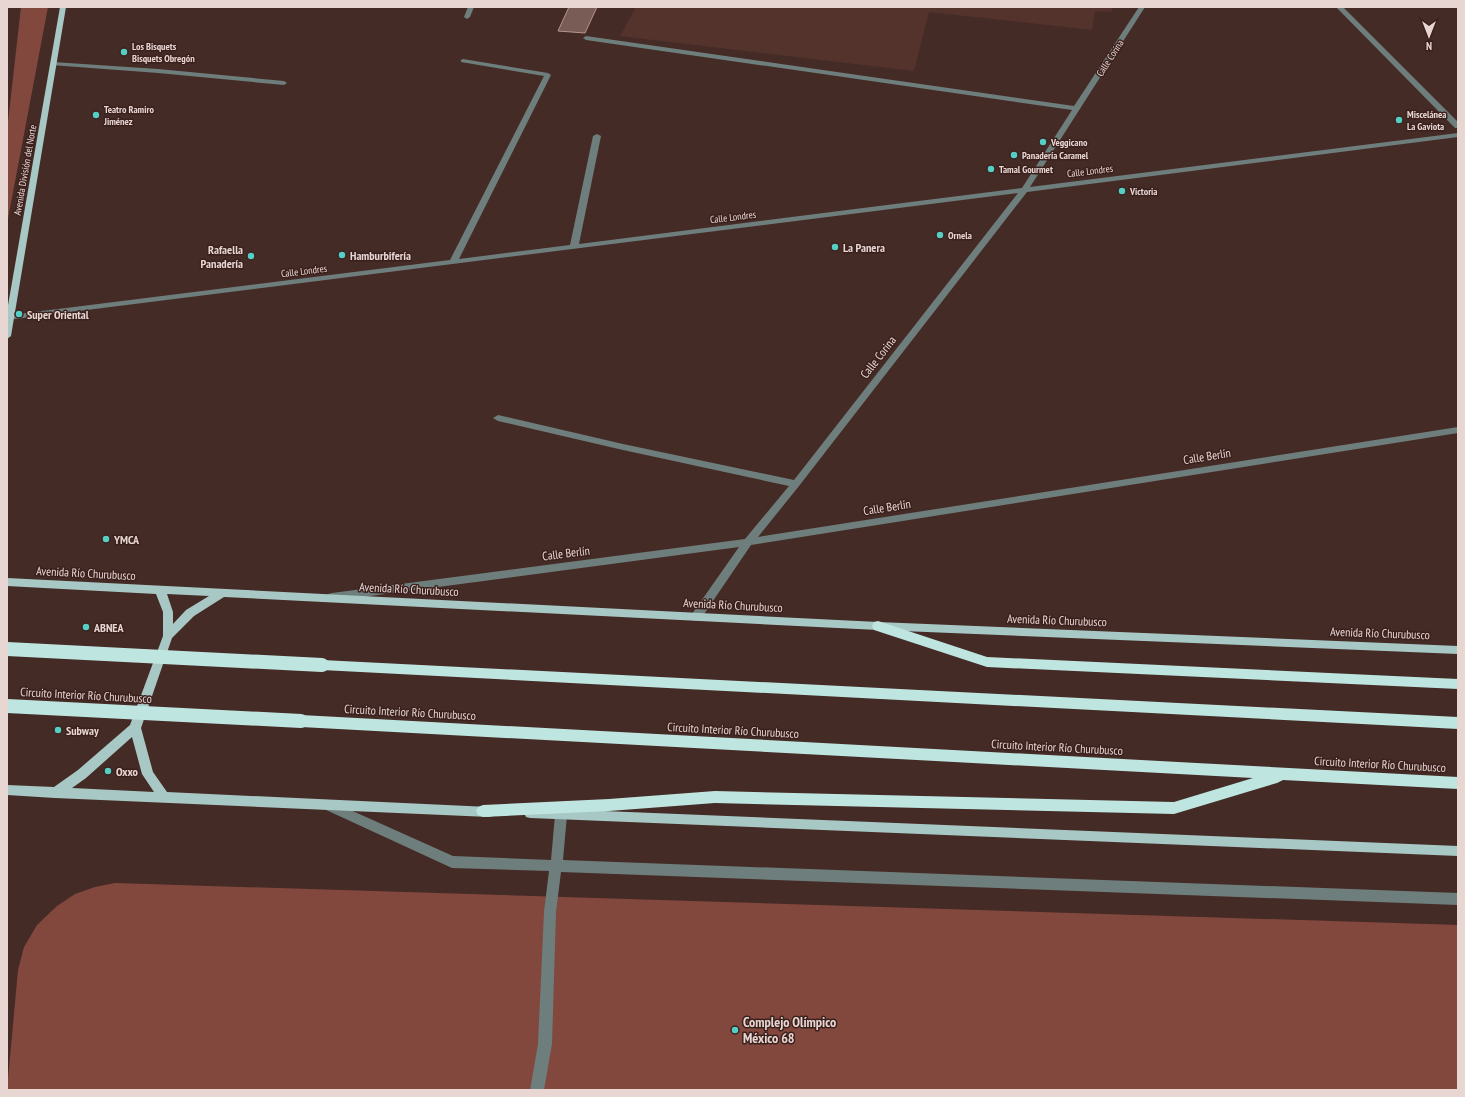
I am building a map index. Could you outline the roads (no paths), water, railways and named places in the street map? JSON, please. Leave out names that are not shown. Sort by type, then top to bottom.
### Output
[{"type":"highway","points":[[878,626],[987,662],[1458,684]]},
{"type":"highway","points":[[7,649],[1458,723]]},
{"type":"highway","name":"Circuito Interior Río Churubusco","points":[[7,706],[1458,783]]},
{"type":"highway","points":[[483,811],[609,805],[715,797],[1174,808],[1285,774]]},
{"type":"main road","name":"Avenida División del Norte","points":[[7,336],[62,7]]},
{"type":"main road","name":"Avenida Río Churubusco","points":[[7,582],[318,599],[878,626],[1458,650]]},
{"type":"main road","points":[[55,792],[82,774],[135,728],[168,636],[168,612],[160,590]]},
{"type":"main road","points":[[168,636],[190,613],[221,594]]},
{"type":"main road","points":[[135,728],[148,774],[164,797]]},
{"type":"main road","points":[[7,790],[561,815],[1458,851]]},
{"type":"street","points":[[467,18],[471,7]]},
{"type":"street","name":"Calle Corina","points":[[696,617],[748,542],[796,484],[1025,189],[1142,7]]},
{"type":"street","points":[[1340,7],[1458,126]]},
{"type":"street","points":[[586,38],[1077,109]]},
{"type":"street","points":[[453,262],[548,75],[463,61]]},
{"type":"street","points":[[53,64],[158,71],[284,83]]},
{"type":"street","name":"Calle Londres","points":[[10,318],[1458,135]]},
{"type":"street","points":[[574,247],[597,136]]},
{"type":"street","points":[[498,418],[623,447],[796,484]]},
{"type":"street","name":"Calle Berlín","points":[[318,599],[748,542],[1458,430]]},
{"type":"street","points":[[328,805],[452,862],[1458,899]]},
{"type":"street","points":[[537,1090],[545,1044],[550,912],[561,815]]},
{"type":"place","name":"Los Bisquets Bisquets Obregón","points":[[124,52]]},
{"type":"place","name":"Teatro Ramiro Jiménez","points":[[96,115]]},
{"type":"place","name":"Miscelánea La Gaviota","points":[[1399,120]]},
{"type":"place","name":"Veggicano","points":[[1043,142]]},
{"type":"place","name":"Panadería Caramel","points":[[1014,155]]},
{"type":"place","name":"Tamal Gourmet","points":[[991,169]]},
{"type":"place","name":"Victoria","points":[[1122,191]]},
{"type":"place","name":"Ornela","points":[[940,235]]},
{"type":"place","name":"La Panera","points":[[835,247]]},
{"type":"place","name":"Hamburbifería","points":[[342,255]]},
{"type":"place","name":"Rafaella Panadería","points":[[251,256]]},
{"type":"place","name":"Super Oriental","points":[[19,314]]},
{"type":"place","name":"YMCA","points":[[106,539]]},
{"type":"place","name":"ABNEA","points":[[86,627]]},
{"type":"place","name":"Subway","points":[[58,730]]},
{"type":"place","name":"Oxxo","points":[[108,771]]},
{"type":"place","name":"Complejo Olímpico México 68","points":[[735,1030]]}]
